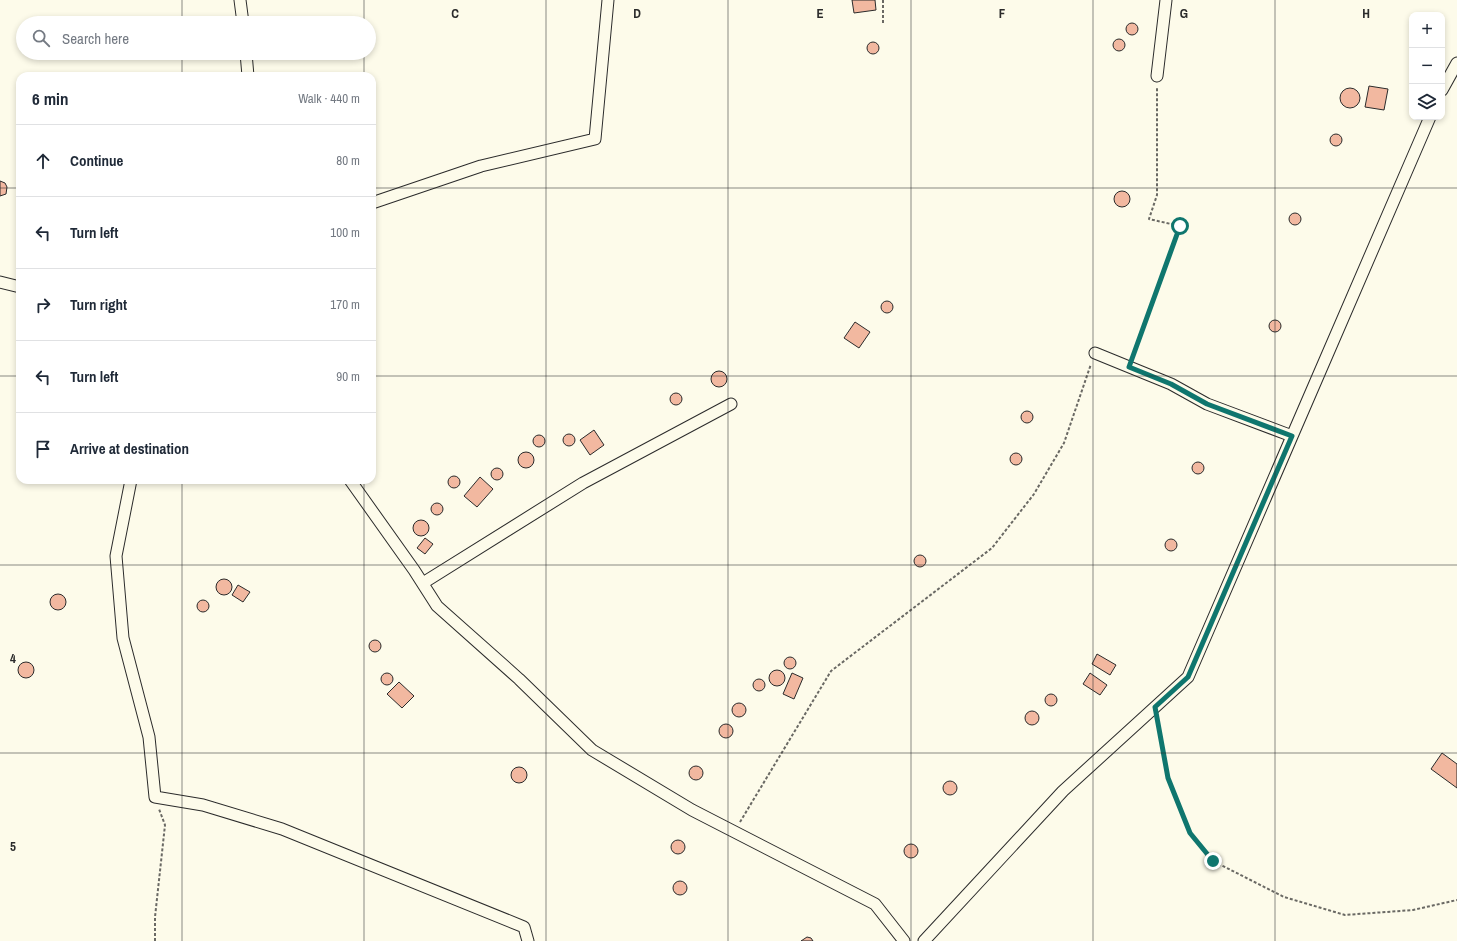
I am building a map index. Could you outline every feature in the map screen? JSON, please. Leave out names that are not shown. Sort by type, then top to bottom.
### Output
[{"type":"street","points":[[240,0],[242,16]]},
{"type":"street","points":[[376,202],[481,166],[596,139],[608,0]]},
{"type":"street","points":[[1157,76],[1166,0]]},
{"type":"street","points":[[247,60],[248,72]]},
{"type":"street","points":[[1445,85],[1457,63]]},
{"type":"street","points":[[924,941],[1063,791],[1188,677],[1429,120]]},
{"type":"street","points":[[0,282],[16,287]]},
{"type":"street","points":[[1095,354],[1171,384],[1207,404],[1292,436]]},
{"type":"street","points":[[423,583],[583,483],[731,404]]},
{"type":"street","points":[[131,484],[116,556],[122,638],[149,737],[155,797],[204,805],[282,829],[524,927],[528,941]]},
{"type":"street","points":[[353,484],[423,583],[437,606],[519,679],[592,750],[692,810],[875,904],[904,941]]},
{"type":"path","points":[[882,0],[883,24]]},
{"type":"path","points":[[1129,367],[1180,226],[1149,219],[1157,195],[1157,76]]},
{"type":"path","points":[[734,831],[831,671],[992,548],[1034,494],[1064,443],[1095,354]]},
{"type":"path","points":[[1155,707],[1168,778],[1190,833],[1213,861],[1284,897],[1345,915],[1412,910],[1457,900]]},
{"type":"path","points":[[155,797],[165,825],[156,917],[156,941]]},
{"type":"building","points":[[852,0],[875,0],[876,10],[854,13]]},
{"type":"building","points":[[1130,23],[1134,23],[1138,29],[1134,35],[1130,35],[1126,31],[1126,27]]},
{"type":"building","points":[[1117,39],[1121,39],[1125,45],[1121,51],[1117,51],[1113,47],[1113,43]]},
{"type":"building","points":[[871,42],[875,42],[879,48],[875,54],[871,54],[867,50],[867,46]]},
{"type":"building","points":[[1369,86],[1388,89],[1384,110],[1365,107]]},
{"type":"building","points":[[1350,88],[1357,91],[1360,98],[1357,105],[1350,108],[1343,105],[1340,98],[1343,91]]},
{"type":"building","points":[[1334,134],[1338,134],[1342,140],[1338,146],[1334,146],[1330,142],[1330,138]]},
{"type":"building","points":[[0,181],[5,183],[7,187],[6,194],[0,196]]},
{"type":"building","points":[[1122,191],[1129,196],[1130,199],[1125,206],[1122,207],[1115,202],[1114,199],[1119,192]]},
{"type":"building","points":[[1293,213],[1297,213],[1301,219],[1297,225],[1293,225],[1289,221],[1289,217]]},
{"type":"building","points":[[885,301],[889,301],[893,307],[889,313],[885,313],[881,309],[881,305]]},
{"type":"building","points":[[1273,320],[1277,320],[1281,326],[1277,332],[1273,332],[1269,328],[1269,324]]},
{"type":"building","points":[[855,322],[870,332],[859,348],[844,338]]},
{"type":"building","points":[[719,371],[726,376],[727,379],[722,386],[719,387],[712,382],[711,379],[716,372]]},
{"type":"building","points":[[676,393],[680,395],[682,399],[680,403],[676,405],[672,403],[670,399],[672,395]]},
{"type":"building","points":[[1025,411],[1029,411],[1033,417],[1029,423],[1025,423],[1021,419],[1021,415]]},
{"type":"building","points":[[594,430],[604,445],[590,455],[580,440]]},
{"type":"building","points":[[569,434],[573,436],[575,440],[573,444],[569,446],[565,444],[563,440],[565,436]]},
{"type":"building","points":[[539,435],[543,437],[545,441],[543,445],[539,447],[535,445],[533,441],[535,437]]},
{"type":"building","points":[[526,452],[533,457],[534,460],[529,467],[526,468],[519,463],[518,460],[523,453]]},
{"type":"building","points":[[1014,453],[1018,453],[1022,459],[1018,465],[1014,465],[1010,461],[1010,457]]},
{"type":"building","points":[[1196,462],[1200,462],[1204,468],[1200,474],[1196,474],[1192,470],[1192,466]]},
{"type":"building","points":[[497,468],[501,470],[503,474],[501,478],[497,480],[493,478],[491,474],[493,470]]},
{"type":"building","points":[[454,476],[458,478],[460,482],[458,486],[454,488],[450,486],[448,482],[450,478]]},
{"type":"building","points":[[480,477],[493,489],[477,507],[464,496]]},
{"type":"building","points":[[437,503],[441,505],[443,509],[441,513],[437,515],[433,513],[431,509],[433,505]]},
{"type":"building","points":[[421,520],[428,525],[429,528],[424,535],[421,536],[414,531],[413,528],[418,521]]},
{"type":"building","points":[[425,538],[433,544],[425,554],[417,548]]},
{"type":"building","points":[[1169,539],[1173,539],[1177,545],[1173,551],[1169,551],[1165,547],[1165,543]]},
{"type":"building","points":[[918,555],[922,555],[926,561],[922,567],[918,567],[914,563],[914,559]]},
{"type":"building","points":[[224,579],[231,584],[232,587],[227,594],[224,595],[217,590],[216,587],[221,580]]},
{"type":"building","points":[[238,585],[250,592],[243,602],[232,595]]},
{"type":"building","points":[[58,594],[65,599],[66,602],[61,609],[58,610],[51,605],[50,602],[55,595]]},
{"type":"building","points":[[203,600],[207,602],[209,606],[207,610],[203,612],[199,610],[197,606],[199,602]]},
{"type":"building","points":[[375,640],[379,642],[381,646],[379,650],[375,652],[371,650],[369,646],[371,642]]},
{"type":"building","points":[[1097,654],[1116,665],[1110,675],[1092,664]]},
{"type":"building","points":[[790,657],[794,659],[796,663],[794,667],[790,669],[786,667],[784,663],[786,659]]},
{"type":"building","points":[[26,662],[33,667],[34,670],[29,677],[26,678],[19,673],[18,670],[23,663]]},
{"type":"building","points":[[777,670],[784,675],[785,678],[780,685],[777,686],[770,681],[769,678],[774,671]]},
{"type":"building","points":[[387,673],[391,675],[393,679],[391,683],[387,685],[383,683],[381,679],[383,675]]},
{"type":"building","points":[[792,673],[803,678],[794,699],[783,694]]},
{"type":"building","points":[[1090,673],[1107,685],[1100,695],[1083,684]]},
{"type":"building","points":[[759,679],[763,681],[765,685],[763,689],[759,691],[755,689],[753,685],[755,681]]},
{"type":"building","points":[[399,682],[414,696],[402,708],[387,694]]},
{"type":"building","points":[[1049,694],[1053,694],[1057,700],[1053,706],[1049,706],[1045,702],[1045,698]]},
{"type":"building","points":[[739,703],[744,705],[746,710],[744,715],[739,717],[734,715],[732,710],[734,705]]},
{"type":"building","points":[[1032,711],[1037,713],[1039,718],[1037,723],[1032,725],[1027,723],[1025,718],[1027,713]]},
{"type":"building","points":[[726,724],[731,726],[733,731],[731,736],[726,738],[721,736],[719,731],[721,726]]},
{"type":"building","points":[[1442,753],[1457,764],[1457,788],[1431,769]]},
{"type":"building","points":[[696,766],[701,768],[703,773],[701,778],[696,780],[691,778],[689,773],[691,768]]},
{"type":"building","points":[[516,767],[522,767],[527,772],[525,781],[522,783],[516,783],[511,778],[511,772]]},
{"type":"building","points":[[950,781],[955,783],[957,788],[955,793],[950,795],[945,793],[943,788],[945,783]]},
{"type":"building","points":[[678,840],[683,842],[685,847],[683,852],[678,854],[673,852],[671,847],[673,842]]},
{"type":"building","points":[[911,844],[916,846],[918,851],[916,856],[911,858],[906,856],[904,851],[906,846]]},
{"type":"building","points":[[680,881],[685,883],[687,888],[685,893],[680,895],[675,893],[673,888],[675,883]]},
{"type":"building","points":[[807,937],[811,938],[813,941],[801,941]]},
{"type":"route","points":[[1180,226],[1129,367],[1171,384],[1207,404],[1292,436],[1188,677],[1155,707],[1168,778],[1190,833],[1213,861]]}]
